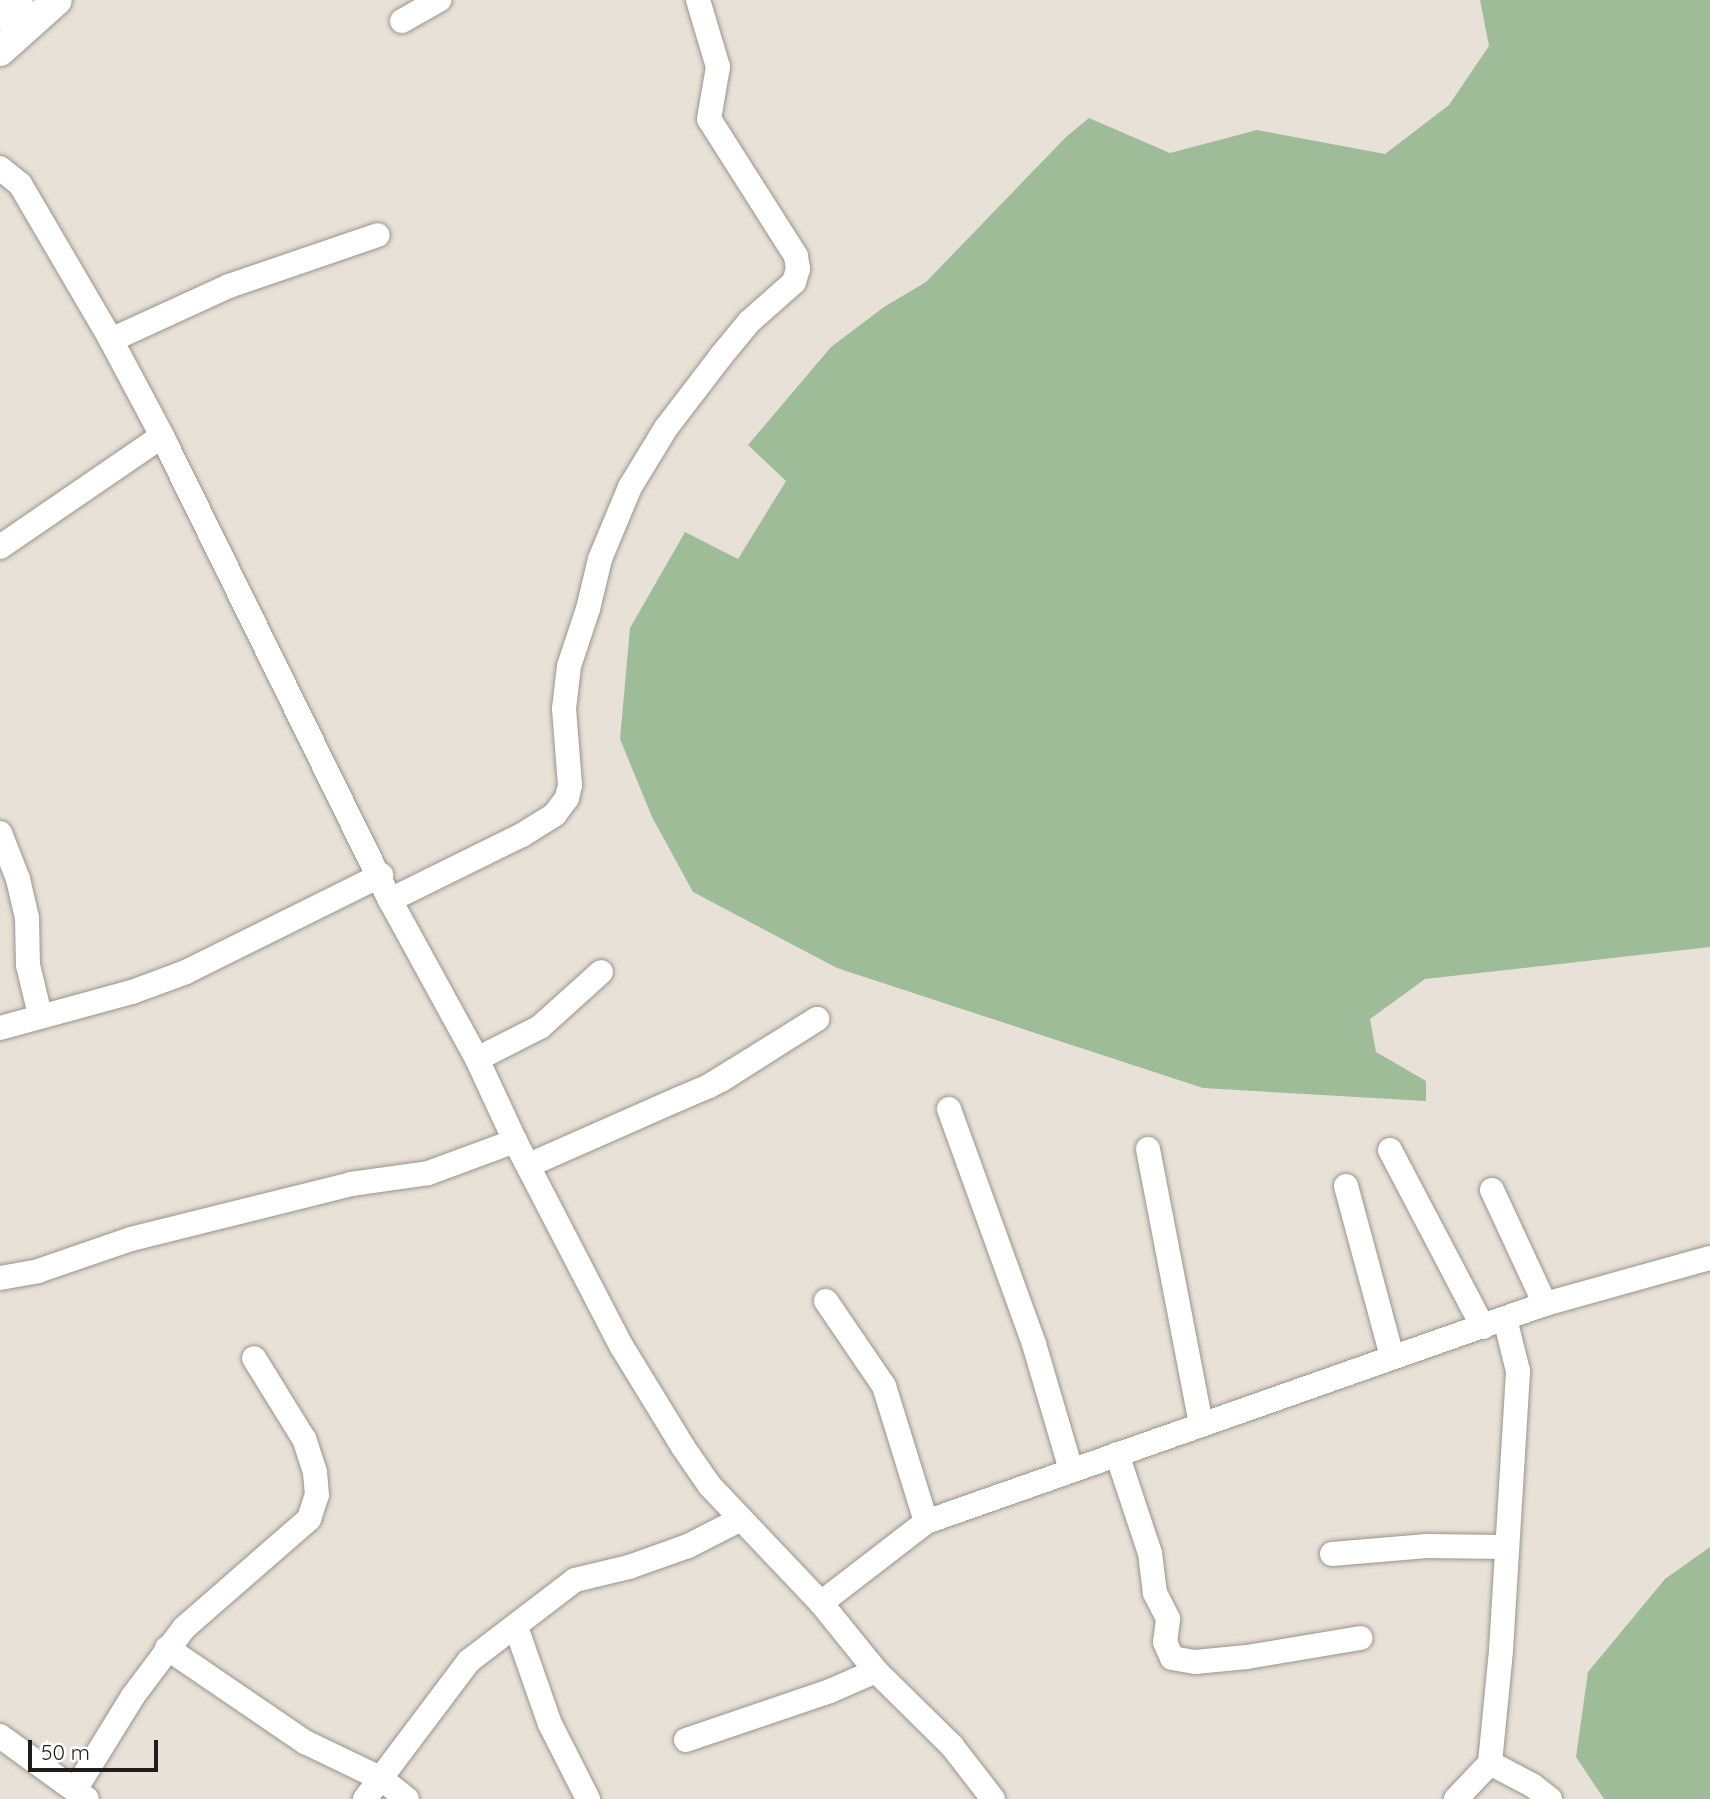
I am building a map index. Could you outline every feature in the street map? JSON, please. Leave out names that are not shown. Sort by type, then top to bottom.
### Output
[{"type":"highway","points":[[0,12],[15,0]]},
{"type":"main road","points":[[0,51],[57,0]]},
{"type":"street","points":[[402,20],[439,0]]},
{"type":"street","points":[[390,900],[522,835],[555,814],[567,798],[570,785],[564,709],[569,666],[600,559],[630,486],[666,428],[721,356],[750,321],[794,282],[798,270],[796,256],[709,119],[718,67],[698,0]]},
{"type":"street","points":[[0,168],[20,184],[111,341],[162,436],[381,875],[390,900],[477,1059],[515,1141],[622,1348],[682,1447],[710,1486],[821,1603],[876,1671],[952,1745],[993,1799]]},
{"type":"street","points":[[111,341],[229,286],[378,235]]},
{"type":"street","points":[[0,547],[162,436]]},
{"type":"street","points":[[0,833],[18,879],[24,905],[28,965],[40,1015]]},
{"type":"street","points":[[0,1028],[132,992],[186,972],[381,875]]},
{"type":"street","points":[[477,1059],[540,1027],[601,972]]},
{"type":"street","points":[[529,1165],[709,1086]]},
{"type":"street","points":[[949,1109],[1034,1344],[1072,1470]]},
{"type":"street","points":[[0,1278],[38,1271],[131,1239],[338,1187],[428,1173],[515,1141]]},
{"type":"street","points":[[1149,1149],[1201,1423]]},
{"type":"street","points":[[1390,1150],[1494,1323],[1518,1371],[1505,1547],[1501,1650],[1490,1763],[1456,1799]]},
{"type":"street","points":[[1346,1186],[1392,1357]]},
{"type":"street","points":[[1492,1190],[1545,1304]]},
{"type":"street","points":[[821,1603],[926,1522],[1545,1304],[1710,1258]]},
{"type":"street","points":[[826,1301],[884,1386],[926,1522]]},
{"type":"street","points":[[0,1736],[81,1794],[133,1696],[167,1648],[184,1628],[309,1519],[317,1494],[315,1472],[304,1439],[254,1358]]},
{"type":"street","points":[[1117,1454],[1150,1553],[1154,1593],[1168,1619],[1165,1642],[1172,1658],[1195,1662],[1247,1657],[1360,1638]]},
{"type":"street","points":[[365,1799],[469,1661],[575,1580],[629,1567],[688,1546],[740,1519]]},
{"type":"street","points":[[1332,1554],[1427,1546],[1505,1547]]},
{"type":"street","points":[[516,1627],[550,1724],[588,1799]]},
{"type":"street","points":[[167,1648],[305,1742],[382,1779],[407,1799]]},
{"type":"street","points":[[686,1740],[831,1691],[876,1671]]},
{"type":"street","points":[[1490,1763],[1532,1785],[1550,1799]]},
{"type":"green space","points":[[1480,0],[1710,0],[1710,947],[1425,979],[1370,1019],[1376,1052],[1426,1081],[1426,1101],[1203,1088],[837,968],[693,892],[652,817],[620,739],[630,628],[685,532],[738,559],[786,481],[748,445],[831,347],[884,307],[926,282],[1066,137],[1089,118],[1170,153],[1257,130],[1385,154],[1449,105],[1489,46]]},
{"type":"green space","points":[[1710,1547],[1710,1799],[1604,1799],[1576,1757],[1588,1672],[1665,1579]]}]
